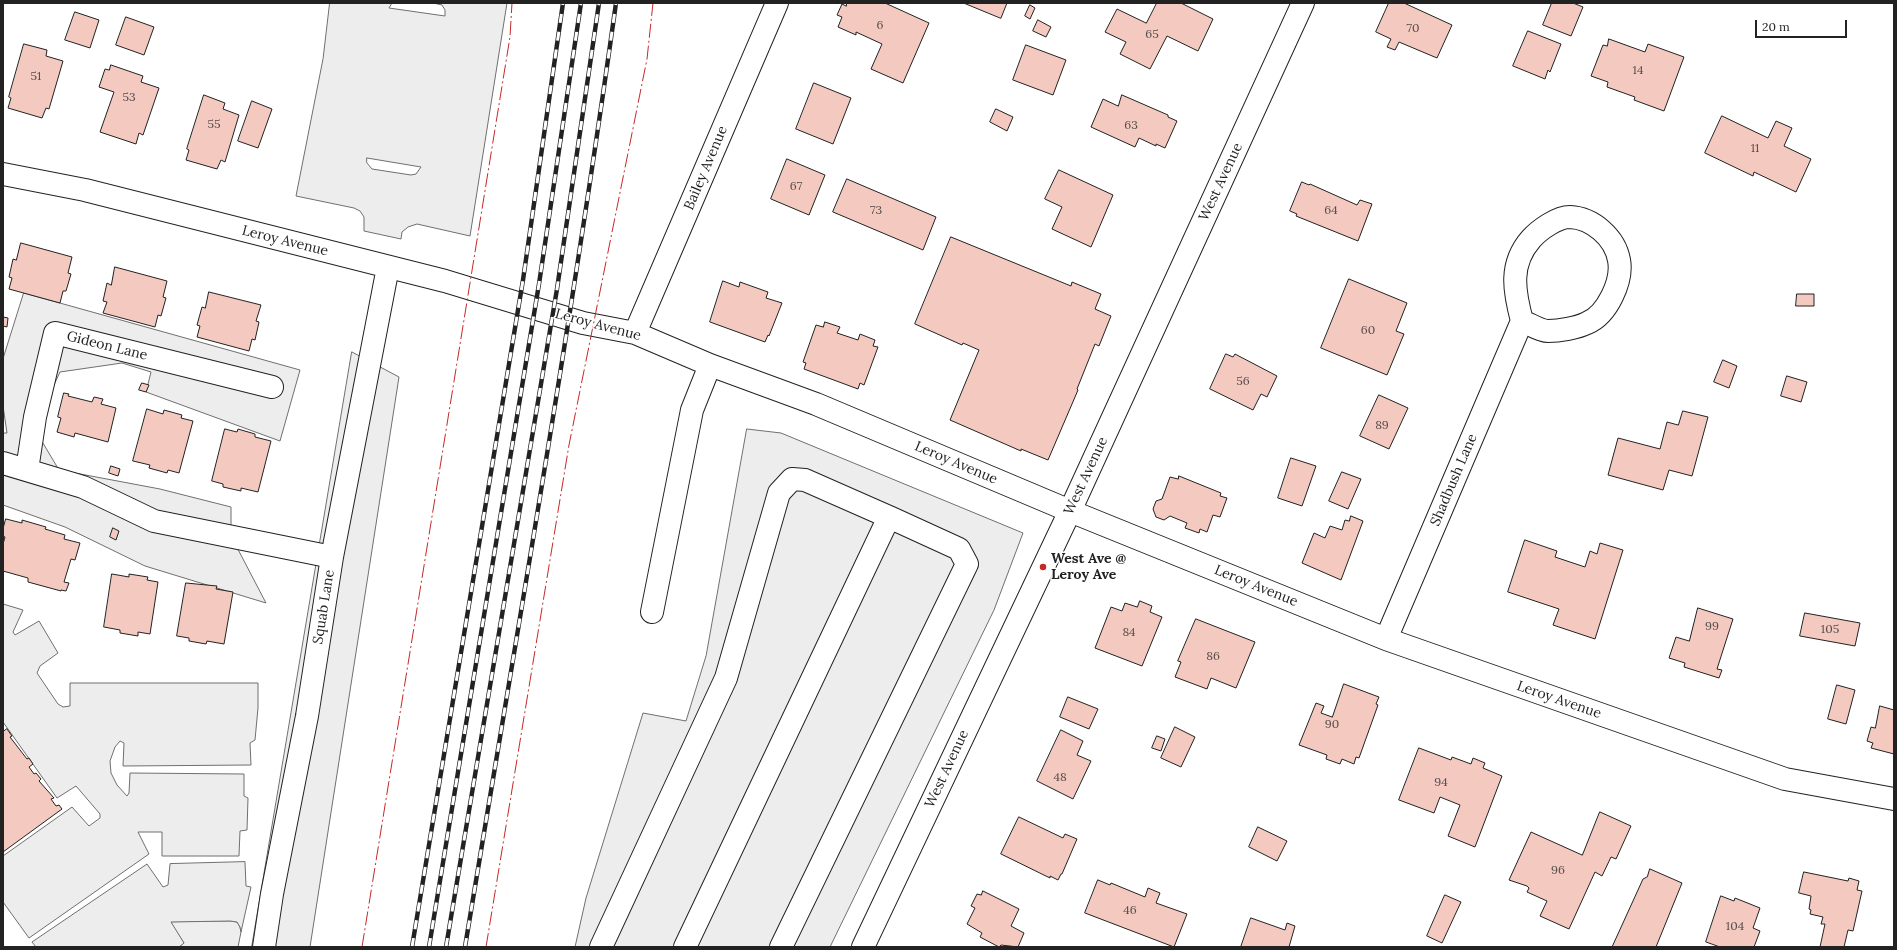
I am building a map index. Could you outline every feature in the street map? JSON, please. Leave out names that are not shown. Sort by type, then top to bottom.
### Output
[{"type":"street","name":"Bailey Avenue","points":[[635,333],[777,3]]},
{"type":"street","name":"West Avenue","points":[[863,947],[1070,511],[1303,3]]},
{"type":"street","name":"Leroy Avenue","points":[[3,174],[85,190],[445,281],[583,323],[635,333],[710,365],[816,404],[1070,511],[1386,639],[1784,779],[1894,799]]},
{"type":"street","points":[[1569,217],[1584,220],[1599,228],[1612,242],[1619,259],[1620,277],[1614,294],[1601,312],[1587,323],[1547,331],[1522,321],[1514,284],[1516,265],[1523,248],[1535,234],[1554,223],[1569,217]]},
{"type":"street","name":"Squab Lane","points":[[264,947],[272,894],[307,716],[332,557],[388,267]]},
{"type":"street","name":"Shadbush Lane","points":[[1386,639],[1522,321]]},
{"type":"street","name":"Gideon Lane","points":[[27,470],[35,417],[55,333],[272,387]]},
{"type":"street","points":[[652,612],[692,410],[710,365]]},
{"type":"street","points":[[3,463],[83,487],[154,521],[332,557]]},
{"type":"street","points":[[601,947],[726,678],[779,493],[792,479],[805,480],[959,549],[966,564],[781,947]]},
{"type":"street","points":[[685,947],[889,517]]},
{"type":"shaded area","points":[[330,3],[392,3],[389,8],[445,16],[445,10],[442,5],[433,3],[507,3],[470,236],[417,224],[408,227],[402,232],[401,239],[364,231],[364,217],[360,211],[354,208],[296,196],[323,59]],"holes":[[[367,158],[421,167],[416,174],[411,175],[372,169],[367,163]]]},
{"type":"shaded area","points":[[24,293],[300,370],[280,441],[146,392],[151,372],[122,363],[60,372],[34,428],[59,470],[160,489],[231,507],[231,536],[266,603],[145,566],[65,527],[3,505],[3,433],[7,433],[3,406],[3,359]]},
{"type":"shaded area","points":[[352,352],[399,377],[310,947],[252,947]]},
{"type":"shaded area","points":[[747,429],[781,433],[1023,533],[994,610],[830,947],[575,947],[586,898],[643,713],[686,721],[706,656]]},
{"type":"shaded area","points":[[3,604],[23,610],[13,632],[15,635],[39,621],[58,653],[40,666],[37,673],[58,704],[63,707],[70,706],[70,683],[258,683],[258,708],[255,740],[250,743],[251,765],[123,766],[124,743],[120,741],[115,747],[110,761],[111,773],[117,785],[127,796],[129,793],[130,773],[244,774],[244,796],[248,798],[247,830],[240,831],[239,856],[162,856],[162,832],[138,832],[149,854],[29,938],[3,902],[3,856],[72,807],[89,826],[100,818],[100,814],[76,786],[57,798],[3,722]]},
{"type":"shaded area","points":[[245,862],[246,886],[251,887],[241,932],[237,922],[230,921],[171,922],[184,943],[179,947],[36,947],[32,942],[147,864],[163,887],[168,885],[170,864]]},
{"type":"shaded area","points":[[170,922],[237,922],[240,927],[241,932],[238,947],[179,947],[184,943]]},
{"type":"building","points":[[847,3],[885,3],[929,23],[903,83],[871,69],[882,44],[856,32],[856,35],[838,27],[842,17],[837,15],[842,4],[846,6]]},
{"type":"building","points":[[964,3],[1007,3],[1001,18]]},
{"type":"building","points":[[1157,3],[1181,3],[1213,19],[1198,51],[1167,36],[1150,69],[1120,54],[1126,42],[1105,32],[1117,9],[1146,23]]},
{"type":"building","points":[[1389,3],[1404,3],[1452,25],[1437,58],[1399,42],[1395,50],[1387,47],[1391,39],[1376,32]]},
{"type":"building","points":[[1552,3],[1573,3],[1583,7],[1571,36],[1543,25]]},
{"type":"building","points":[[1030,5],[1035,8],[1030,19],[1025,16]]},
{"type":"building","points":[[75,12],[99,20],[90,48],[65,40]]},
{"type":"building","points":[[126,17],[154,27],[144,55],[116,45]]},
{"type":"building","points":[[1038,20],[1051,27],[1046,37],[1033,31]]},
{"type":"building","points":[[1528,31],[1561,44],[1550,72],[1548,70],[1545,79],[1513,66]]},
{"type":"building","points":[[1609,39],[1645,52],[1648,44],[1684,57],[1664,111],[1634,100],[1635,97],[1607,87],[1608,82],[1591,76],[1603,45],[1607,46]]},
{"type":"building","points":[[24,44],[47,50],[46,56],[63,61],[49,109],[46,108],[42,118],[8,108],[11,98],[9,97]]},
{"type":"building","points":[[1026,45],[1066,60],[1053,95],[1013,80]]},
{"type":"building","points":[[111,65],[143,76],[141,82],[159,88],[143,135],[139,133],[136,144],[100,132],[114,92],[99,87],[105,69],[109,70]]},
{"type":"building","points":[[814,83],[851,98],[833,144],[796,129]]},
{"type":"building","points":[[204,95],[225,103],[223,109],[239,115],[225,162],[221,160],[217,169],[186,160],[189,150],[187,149]]},
{"type":"building","points":[[1122,95],[1168,115],[1168,117],[1177,121],[1165,148],[1156,144],[1156,146],[1139,138],[1135,147],[1091,127],[1103,99],[1118,106]]},
{"type":"building","points":[[252,101],[272,109],[258,148],[238,141]]},
{"type":"building","points":[[996,109],[1013,117],[1007,131],[990,122]]},
{"type":"building","points":[[1722,116],[1768,138],[1776,121],[1792,128],[1784,146],[1811,159],[1796,192],[1754,172],[1753,176],[1705,153]]},
{"type":"building","points":[[787,159],[825,175],[809,215],[771,199]]},
{"type":"building","points":[[1059,170],[1113,195],[1091,247],[1052,229],[1062,207],[1045,199]]},
{"type":"building","points":[[847,179],[936,217],[923,250],[833,212]]},
{"type":"building","points":[[1302,182],[1309,185],[1310,184],[1357,205],[1360,200],[1372,204],[1358,241],[1296,216],[1297,214],[1290,211]]},
{"type":"building","points":[[951,237],[1071,286],[1072,282],[1101,294],[1095,309],[1111,316],[1099,346],[1095,344],[1077,389],[1078,390],[1048,460],[1021,449],[1021,451],[950,420],[979,350],[963,343],[962,345],[915,324]]},
{"type":"building","points":[[21,243],[72,257],[68,273],[71,274],[66,291],[63,291],[60,303],[9,289],[12,278],[9,277],[13,259],[16,260]]},
{"type":"building","points":[[115,267],[167,281],[163,297],[166,298],[161,316],[158,315],[155,327],[103,313],[107,302],[103,301],[107,283],[111,285]]},
{"type":"building","points":[[1349,279],[1407,303],[1396,331],[1404,334],[1387,375],[1321,348]]},
{"type":"building","points":[[723,281],[739,287],[740,282],[768,292],[766,298],[782,303],[769,336],[768,335],[765,342],[710,322]]},
{"type":"building","points":[[209,292],[261,305],[256,321],[259,322],[255,340],[252,339],[249,351],[197,337],[200,326],[197,325],[202,307],[205,308]]},
{"type":"building","points":[[1797,294],[1814,294],[1814,306],[1796,306]]},
{"type":"building","points":[[3,317],[8,318],[7,327],[3,326]]},
{"type":"building","points":[[825,322],[840,327],[837,333],[858,340],[860,334],[875,340],[873,346],[878,347],[864,385],[860,383],[858,389],[804,369],[806,363],[803,362],[816,325],[823,327]]},
{"type":"building","points":[[1226,354],[1233,357],[1235,354],[1277,376],[1267,397],[1261,394],[1253,410],[1210,389]]},
{"type":"building","points":[[1723,360],[1737,366],[1729,388],[1714,382]]},
{"type":"building","points":[[1787,376],[1807,382],[1801,402],[1781,396]]},
{"type":"building","points":[[142,383],[149,385],[146,392],[139,390]]},
{"type":"building","points":[[64,393],[69,394],[68,396],[92,402],[94,397],[103,399],[101,404],[116,408],[108,442],[75,433],[74,437],[57,432],[61,418],[58,417]]},
{"type":"building","points":[[1379,395],[1408,408],[1389,449],[1360,436]]},
{"type":"building","points":[[147,409],[163,414],[164,410],[182,415],[181,418],[193,421],[179,473],[168,470],[167,473],[149,468],[150,465],[133,461]]},
{"type":"building","points":[[1683,411],[1708,417],[1692,476],[1669,470],[1663,490],[1608,475],[1618,438],[1660,449],[1667,422],[1678,425]]},
{"type":"building","points":[[225,429],[237,432],[238,429],[255,434],[255,437],[271,441],[258,492],[241,488],[241,491],[223,487],[223,484],[212,481]]},
{"type":"building","points":[[1291,458],[1316,466],[1302,506],[1278,498]]},
{"type":"building","points":[[111,466],[120,469],[118,476],[109,473]]},
{"type":"building","points":[[1342,472],[1361,479],[1348,509],[1329,501]]},
{"type":"building","points":[[1179,476],[1221,493],[1220,496],[1227,498],[1220,517],[1213,515],[1207,532],[1200,529],[1199,533],[1185,528],[1187,523],[1170,516],[1164,520],[1156,517],[1153,509],[1156,501],[1162,499],[1170,477],[1178,479]]},
{"type":"building","points":[[1351,516],[1363,521],[1341,580],[1302,563],[1314,533],[1325,538],[1330,526],[1342,530],[1345,520],[1349,521]]},
{"type":"building","points":[[6,519],[22,523],[22,520],[46,527],[45,529],[65,535],[64,539],[80,543],[75,560],[71,559],[64,582],[69,583],[66,591],[28,582],[28,578],[3,571],[3,544],[5,537],[3,536],[3,529]]},
{"type":"building","points":[[113,528],[119,531],[116,540],[110,537]]},
{"type":"building","points":[[1525,540],[1557,551],[1555,557],[1585,567],[1590,551],[1597,554],[1600,543],[1623,550],[1595,639],[1553,625],[1559,609],[1508,592]]},
{"type":"building","points":[[112,574],[129,577],[129,574],[148,577],[147,580],[158,582],[150,634],[138,632],[138,636],[120,633],[120,630],[104,627]]},
{"type":"building","points":[[186,583],[217,586],[216,589],[233,592],[224,644],[207,641],[206,644],[189,641],[189,638],[177,636]]},
{"type":"building","points":[[1140,601],[1152,606],[1150,612],[1162,617],[1142,666],[1095,648],[1111,607],[1122,611],[1125,603],[1137,607]]},
{"type":"building","points":[[1698,608],[1733,619],[1717,669],[1722,670],[1719,678],[1684,667],[1685,663],[1669,658],[1676,637],[1689,641]]},
{"type":"building","points":[[1805,613],[1860,623],[1855,646],[1800,636]]},
{"type":"building","points":[[1196,619],[1255,642],[1236,688],[1211,678],[1207,689],[1175,677],[1181,662],[1178,661]]},
{"type":"building","points":[[1344,684],[1379,697],[1376,704],[1378,705],[1359,758],[1356,757],[1354,764],[1342,759],[1340,764],[1326,759],[1327,755],[1299,745],[1316,703],[1324,706],[1321,713],[1332,717]]},
{"type":"building","points":[[1837,685],[1855,690],[1846,724],[1828,719]]},
{"type":"building","points":[[1068,697],[1098,709],[1089,729],[1060,717]]},
{"type":"building","points":[[1880,706],[1894,710],[1894,754],[1871,748],[1873,743],[1867,741],[1871,727],[1875,728]]},
{"type":"building","points":[[1175,727],[1195,737],[1181,767],[1161,758]]},
{"type":"building","points":[[7,729],[12,736],[10,737],[27,759],[29,758],[33,764],[29,767],[34,774],[36,773],[41,779],[39,781],[54,798],[51,799],[56,806],[59,805],[62,809],[3,852],[3,732]]},
{"type":"building","points":[[1061,730],[1083,741],[1077,755],[1091,761],[1073,799],[1037,781]]},
{"type":"building","points":[[1157,736],[1165,739],[1161,751],[1152,748]]},
{"type":"building","points":[[1419,748],[1451,760],[1452,757],[1471,764],[1473,758],[1485,763],[1483,768],[1502,776],[1475,847],[1448,836],[1460,805],[1440,797],[1434,813],[1399,800]]},
{"type":"building","points":[[1600,812],[1631,826],[1616,859],[1611,857],[1602,876],[1595,872],[1569,929],[1540,916],[1547,901],[1527,892],[1529,888],[1527,886],[1509,880],[1531,832],[1582,855]]},
{"type":"building","points":[[1019,817],[1063,838],[1065,834],[1077,839],[1058,880],[1050,876],[1050,878],[1001,854]]},
{"type":"building","points":[[1258,827],[1287,841],[1277,861],[1249,847]]},
{"type":"building","points":[[1650,869],[1682,883],[1656,947],[1612,947],[1643,879],[1647,877]]},
{"type":"building","points":[[1804,872],[1848,881],[1849,878],[1859,881],[1857,890],[1862,891],[1853,931],[1848,930],[1844,947],[1820,947],[1825,924],[1821,924],[1823,917],[1810,914],[1811,910],[1809,909],[1811,896],[1799,893]]},
{"type":"building","points":[[1098,880],[1110,885],[1111,883],[1145,897],[1148,888],[1160,893],[1156,903],[1187,914],[1174,947],[1085,913]]},
{"type":"building","points":[[983,891],[1019,909],[1011,926],[1024,933],[1018,947],[1001,945],[999,947],[980,937],[982,933],[967,924],[975,908],[971,906],[977,894],[981,895]]},
{"type":"building","points":[[1445,895],[1461,902],[1442,943],[1427,936]]},
{"type":"building","points":[[1721,896],[1734,901],[1735,898],[1760,908],[1753,928],[1760,931],[1754,947],[1720,947],[1706,942]]},
{"type":"building","points":[[1251,918],[1285,930],[1287,923],[1295,926],[1289,947],[1241,947]]},
{"type":"railway","points":[[412,947],[523,280],[563,3]]},
{"type":"railway","points":[[429,947],[539,284],[581,3]]},
{"type":"railway","points":[[446,947],[557,289],[599,3]]},
{"type":"railway","points":[[465,947],[563,358],[616,3]]},
{"type":"power","points":[[362,947],[510,37],[512,3]]},
{"type":"power","points":[[486,947],[569,445],[647,59],[653,3]]},
{"type":"place","name":"West Ave @ Leroy Ave","points":[[1043,567]]}]
